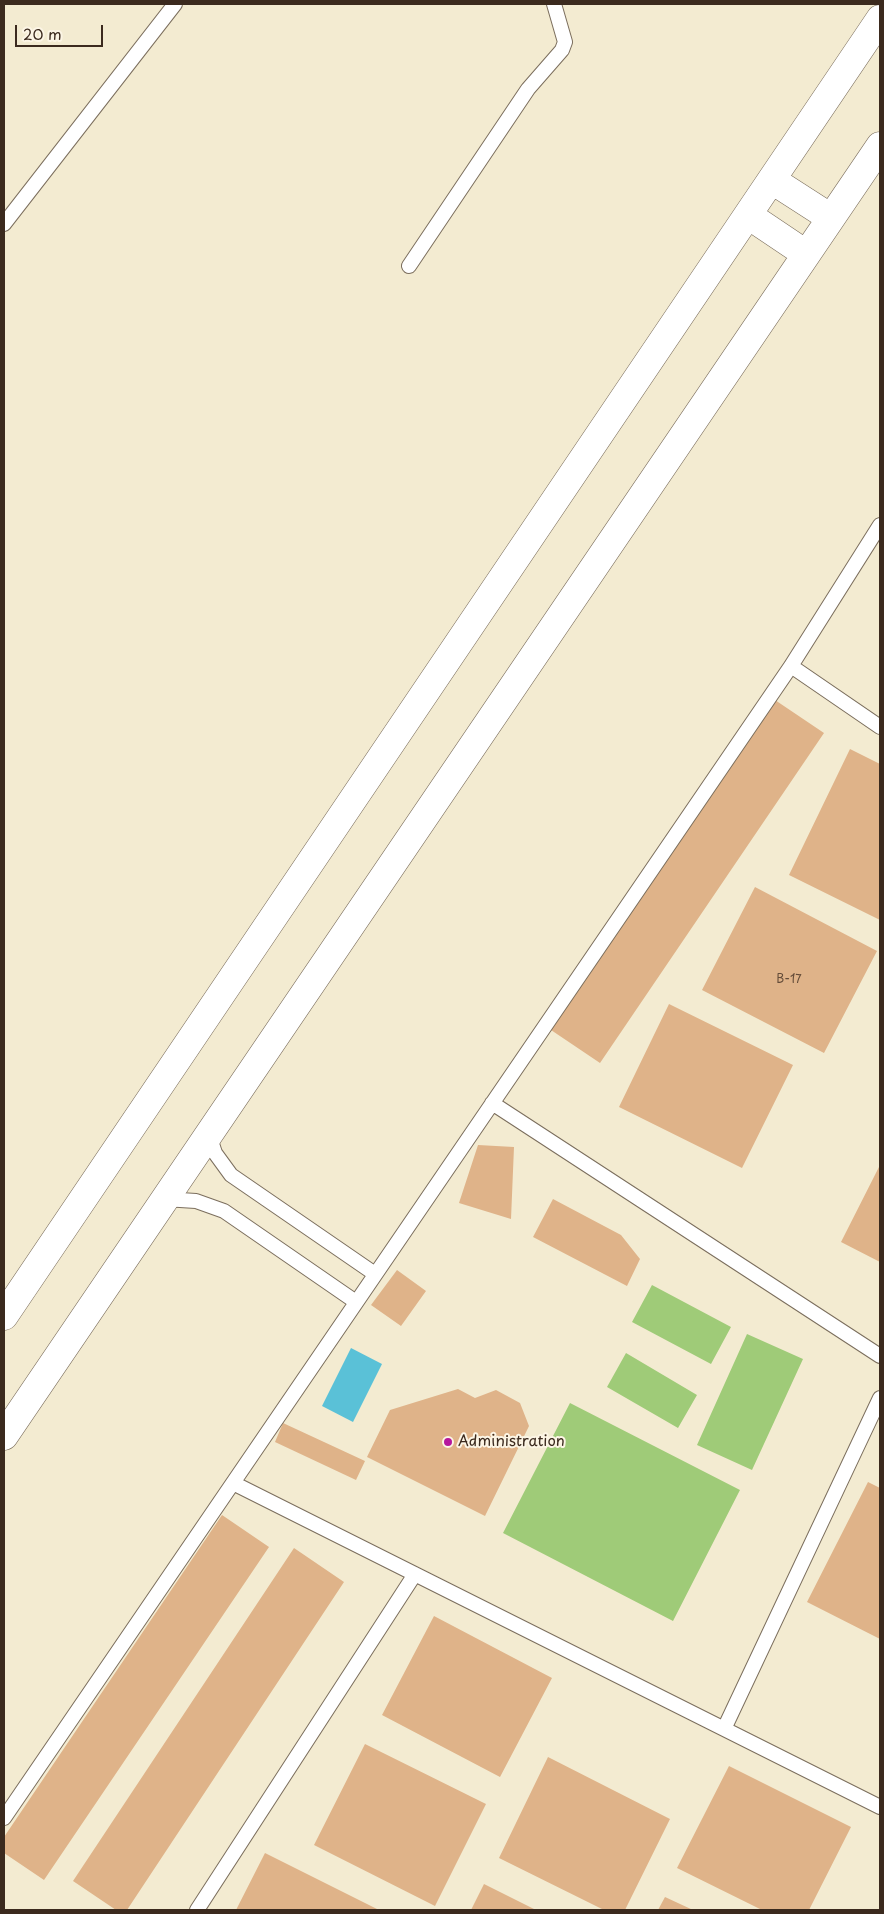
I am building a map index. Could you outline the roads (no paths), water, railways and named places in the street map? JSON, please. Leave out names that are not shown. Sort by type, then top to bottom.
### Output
[{"type":"street","points":[[4,1316],[880,19]]},
{"type":"street","points":[[4,1436],[880,146]]},
{"type":"street","points":[[772,180],[831,218]]},
{"type":"street","points":[[748,215],[806,254]]},
{"type":"lane","points":[[4,224],[175,4]]},
{"type":"lane","points":[[408,266],[518,104],[562,50],[565,42],[554,4]]},
{"type":"lane","points":[[4,1818],[791,666],[880,525]]},
{"type":"lane","points":[[791,666],[880,727]]},
{"type":"lane","points":[[492,1103],[880,1356]]},
{"type":"lane","points":[[209,1135],[215,1153],[231,1175],[375,1274]]},
{"type":"lane","points":[[164,1199],[196,1201],[224,1211],[356,1302]]},
{"type":"lane","points":[[724,1729],[880,1398]]},
{"type":"lane","points":[[233,1482],[880,1807]]},
{"type":"lane","points":[[197,1910],[415,1574]]},
{"type":"water","points":[[351,1348],[382,1364],[353,1422],[322,1406]]},
{"type":"place","name":"Administration","points":[[448,1442]]}]
